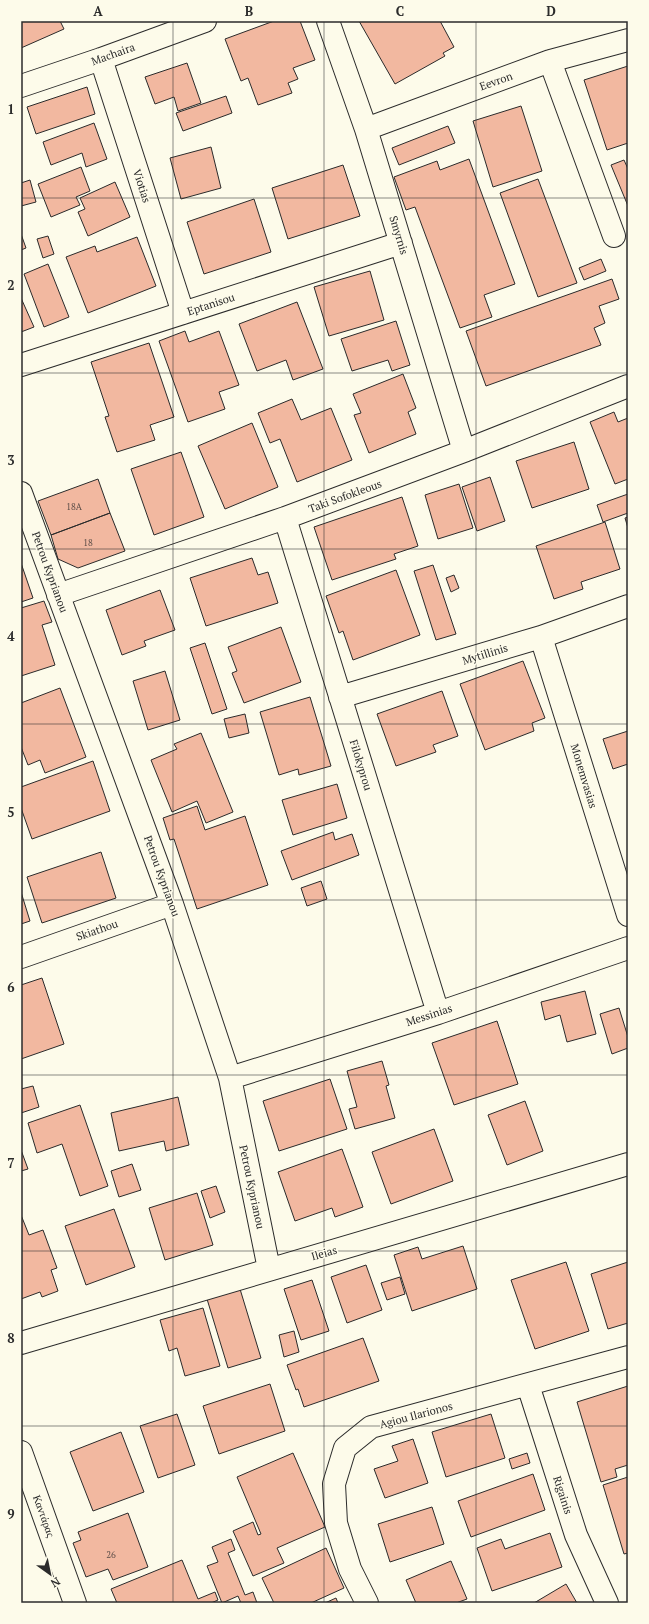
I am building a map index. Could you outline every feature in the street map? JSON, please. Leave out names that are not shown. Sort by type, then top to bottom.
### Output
[{"type":"street","name":"Machaira","points":[[21,86],[205,21]]},
{"type":"street","name":"Smyrnis","points":[[328,21],[366,129],[464,452]]},
{"type":"street","name":"Eevron","points":[[366,129],[550,61],[628,40]]},
{"type":"street","name":"Viotias","points":[[101,59],[183,313]]},
{"type":"street","points":[[550,61],[614,236]]},
{"type":"street","name":"Eptanisou","points":[[21,365],[401,243]]},
{"type":"street","name":"Taki Sofokleous","points":[[58,595],[285,518],[464,452],[628,386]]},
{"type":"street","name":"Petrou Kyprianou","points":[[22,497],[172,904],[230,1078],[269,1269]]},
{"type":"street","name":"Filokyprou","points":[[285,518],[438,1013]]},
{"type":"street","name":"Mytillinis","points":[[340,697],[541,637],[628,606]]},
{"type":"street","name":"Monemvasias","points":[[541,637],[628,915]]},
{"type":"street","name":"Skiathou","points":[[21,957],[172,904]]},
{"type":"street","name":"Messinias","points":[[230,1078],[438,1013],[628,948]]},
{"type":"street","name":"Ileias","points":[[21,1343],[628,1164]]},
{"type":"street","name":"Agiou Ilarionos","points":[[367,1603],[350,1569],[336,1523],[334,1484],[345,1448],[372,1426],[628,1357]]},
{"type":"street","name":"Rigainis","points":[[528,1385],[576,1535],[607,1603]]},
{"type":"street","name":"Καντάρας","points":[[21,1452],[69,1601]]},
{"type":"building","points":[[21,21],[60,21],[64,29],[21,48]]},
{"type":"building","points":[[274,21],[300,21],[315,60],[293,68],[298,79],[288,83],[292,93],[258,105],[248,78],[241,81],[225,39]]},
{"type":"building","points":[[359,21],[440,21],[454,47],[443,53],[445,56],[395,84]]},
{"type":"building","points":[[187,63],[201,103],[178,111],[174,97],[155,104],[145,77]]},
{"type":"building","points":[[628,66],[628,143],[607,150],[584,80]]},
{"type":"building","points":[[87,87],[95,114],[36,134],[27,107]]},
{"type":"building","points":[[226,96],[232,113],[183,131],[176,113]]},
{"type":"building","points":[[521,106],[542,171],[493,187],[473,121]]},
{"type":"building","points":[[94,123],[107,159],[86,167],[82,153],[51,165],[43,142]]},
{"type":"building","points":[[448,126],[455,143],[399,165],[392,148]]},
{"type":"building","points":[[211,147],[221,188],[181,199],[170,158]]},
{"type":"building","points":[[469,159],[515,284],[484,295],[492,317],[460,328],[415,207],[406,210],[394,177],[437,161],[440,170]]},
{"type":"building","points":[[624,160],[628,169],[628,206],[611,165]]},
{"type":"building","points":[[343,165],[360,216],[288,239],[272,188]]},
{"type":"building","points":[[81,167],[90,191],[76,197],[80,205],[51,217],[38,184]]},
{"type":"building","points":[[538,179],[577,283],[538,297],[500,193]]},
{"type":"building","points":[[30,180],[36,202],[21,206],[21,183]]},
{"type":"building","points":[[115,182],[130,217],[88,236],[78,212],[85,209],[80,198]]},
{"type":"building","points":[[254,199],[271,252],[204,274],[187,222]]},
{"type":"building","points":[[21,234],[26,248],[21,250]]},
{"type":"building","points":[[48,236],[54,254],[43,258],[37,239]]},
{"type":"building","points":[[137,237],[156,286],[88,313],[66,257],[95,246],[97,252]]},
{"type":"building","points":[[601,259],[606,271],[584,280],[579,268]]},
{"type":"building","points":[[48,264],[69,317],[44,327],[24,274]]},
{"type":"building","points":[[370,271],[384,320],[329,336],[314,287]]},
{"type":"building","points":[[612,279],[619,299],[599,306],[605,323],[594,328],[601,345],[486,386],[466,331]]},
{"type":"building","points":[[21,298],[34,327],[21,332]]},
{"type":"building","points":[[297,302],[323,369],[293,380],[286,360],[257,371],[239,324]]},
{"type":"building","points":[[396,321],[410,365],[392,371],[388,360],[352,371],[341,339]]},
{"type":"building","points":[[185,331],[189,342],[219,331],[239,385],[219,392],[225,409],[188,422],[159,341]]},
{"type":"building","points":[[149,343],[174,417],[150,425],[155,440],[117,452],[105,417],[109,416],[91,362]]},
{"type":"building","points":[[403,374],[416,408],[408,412],[416,434],[369,453],[354,415],[361,413],[353,394]]},
{"type":"building","points":[[292,399],[301,420],[331,408],[352,460],[297,482],[280,439],[270,443],[258,413]]},
{"type":"building","points":[[614,412],[618,422],[628,418],[628,479],[615,484],[590,422]]},
{"type":"building","points":[[252,423],[278,487],[225,509],[198,446]]},
{"type":"building","points":[[574,442],[589,489],[532,508],[516,461]]},
{"type":"building","points":[[181,452],[204,517],[154,535],[131,469]]},
{"type":"building","points":[[490,477],[505,521],[477,531],[462,487]]},
{"type":"building","points":[[98,479],[110,513],[51,535],[38,501]]},
{"type":"building","points":[[459,484],[473,528],[438,539],[425,495]]},
{"type":"building","points":[[628,494],[628,513],[603,522],[597,505]]},
{"type":"building","points":[[402,497],[418,546],[394,554],[396,559],[332,580],[314,527]]},
{"type":"building","points":[[110,513],[125,551],[78,568],[58,559],[51,535]]},
{"type":"building","points":[[628,517],[628,528],[625,518]]},
{"type":"building","points":[[605,522],[620,569],[581,582],[583,589],[554,599],[536,546]]},
{"type":"building","points":[[252,558],[258,575],[268,572],[278,603],[206,626],[190,578]]},
{"type":"building","points":[[21,563],[33,598],[21,602]]},
{"type":"building","points":[[433,565],[456,634],[436,640],[414,571]]},
{"type":"building","points":[[396,570],[420,635],[353,660],[343,631],[339,633],[326,596]]},
{"type":"building","points":[[454,575],[459,588],[451,592],[446,578]]},
{"type":"building","points":[[160,590],[175,630],[144,641],[146,646],[122,655],[106,610]]},
{"type":"building","points":[[44,601],[52,622],[42,625],[55,665],[21,676],[21,608]]},
{"type":"building","points":[[281,627],[301,682],[244,703],[232,673],[237,671],[228,647]]},
{"type":"building","points":[[205,643],[227,709],[212,714],[190,648]]},
{"type":"building","points":[[523,661],[545,718],[532,723],[534,731],[485,750],[460,684]]},
{"type":"building","points":[[165,671],[180,720],[148,730],[133,681]]},
{"type":"building","points":[[60,688],[86,757],[45,773],[40,760],[28,765],[21,747],[21,703]]},
{"type":"building","points":[[442,691],[458,736],[433,745],[436,752],[396,766],[377,714]]},
{"type":"building","points":[[310,697],[331,766],[299,775],[298,769],[279,775],[260,712]]},
{"type":"building","points":[[245,714],[249,733],[229,738],[224,719]]},
{"type":"building","points":[[628,731],[628,764],[613,769],[603,739]]},
{"type":"building","points":[[201,733],[233,812],[206,823],[197,801],[172,812],[151,760],[177,749],[174,744]]},
{"type":"building","points":[[93,761],[110,811],[32,839],[21,808],[21,787]]},
{"type":"building","points":[[337,784],[347,818],[293,835],[282,800]]},
{"type":"building","points":[[197,806],[205,830],[245,816],[268,885],[197,909],[174,839],[170,840],[163,818]]},
{"type":"building","points":[[333,832],[335,840],[352,834],[359,855],[292,880],[281,851]]},
{"type":"building","points":[[101,852],[116,898],[42,923],[27,877]]},
{"type":"building","points":[[321,881],[327,899],[307,906],[301,888]]},
{"type":"building","points":[[21,892],[30,921],[21,924]]},
{"type":"building","points":[[42,978],[64,1044],[21,1059],[21,985]]},
{"type":"building","points":[[585,991],[596,1034],[567,1042],[560,1015],[545,1020],[541,1002]]},
{"type":"building","points":[[619,1008],[628,1037],[628,1048],[612,1054],[600,1014]]},
{"type":"building","points":[[497,1021],[518,1084],[454,1105],[432,1043]]},
{"type":"building","points":[[382,1061],[389,1085],[386,1086],[395,1118],[355,1129],[349,1109],[357,1107],[347,1071]]},
{"type":"building","points":[[330,1079],[347,1129],[279,1151],[263,1101]]},
{"type":"building","points":[[33,1086],[39,1107],[21,1113],[21,1089]]},
{"type":"building","points":[[178,1097],[189,1145],[166,1151],[164,1141],[119,1151],[111,1113]]},
{"type":"building","points":[[525,1101],[543,1151],[507,1165],[488,1115]]},
{"type":"building","points":[[80,1105],[108,1186],[80,1196],[62,1144],[37,1153],[28,1123]]},
{"type":"building","points":[[434,1129],[453,1181],[391,1204],[372,1152]]},
{"type":"building","points":[[342,1149],[363,1207],[335,1217],[332,1208],[295,1221],[278,1172]]},
{"type":"building","points":[[21,1150],[28,1169],[21,1171]]},
{"type":"building","points":[[132,1164],[141,1190],[119,1197],[111,1171]]},
{"type":"building","points":[[216,1186],[225,1212],[210,1218],[201,1191]]},
{"type":"building","points":[[197,1193],[213,1245],[165,1260],[149,1208]]},
{"type":"building","points":[[114,1209],[135,1267],[86,1285],[65,1226]]},
{"type":"building","points":[[21,1215],[29,1235],[43,1230],[57,1268],[51,1270],[58,1291],[42,1297],[40,1292],[21,1299]]},
{"type":"building","points":[[463,1246],[477,1289],[412,1311],[394,1255],[418,1247],[422,1259]]},
{"type":"building","points":[[566,1262],[589,1331],[535,1349],[511,1280]]},
{"type":"building","points":[[628,1262],[628,1323],[608,1329],[591,1274]]},
{"type":"building","points":[[366,1265],[382,1310],[347,1323],[331,1277]]},
{"type":"building","points":[[400,1277],[405,1294],[387,1300],[381,1283]]},
{"type":"building","points":[[312,1280],[329,1331],[301,1340],[284,1289]]},
{"type":"building","points":[[240,1289],[261,1358],[228,1368],[207,1299]]},
{"type":"building","points":[[203,1308],[220,1366],[185,1376],[177,1348],[169,1351],[160,1320]]},
{"type":"building","points":[[294,1331],[299,1352],[284,1357],[279,1335]]},
{"type":"building","points":[[363,1338],[379,1381],[304,1407],[287,1365]]},
{"type":"building","points":[[270,1384],[285,1431],[219,1454],[203,1406]]},
{"type":"building","points":[[628,1386],[628,1465],[615,1469],[617,1477],[601,1482],[577,1402]]},
{"type":"building","points":[[177,1414],[195,1465],[158,1478],[140,1426]]},
{"type":"building","points":[[491,1414],[505,1458],[446,1477],[432,1432]]},
{"type":"building","points":[[121,1432],[144,1492],[93,1511],[70,1452]]},
{"type":"building","points":[[413,1439],[428,1483],[385,1498],[374,1469],[398,1461],[392,1446]]},
{"type":"building","points":[[293,1453],[325,1527],[277,1548],[284,1563],[253,1576],[233,1531],[253,1522],[258,1535],[261,1534],[237,1477]]},
{"type":"building","points":[[527,1453],[530,1463],[512,1469],[509,1459]]},
{"type":"building","points":[[533,1474],[545,1510],[471,1537],[458,1501]]},
{"type":"building","points":[[628,1477],[628,1553],[624,1554],[603,1485]]},
{"type":"building","points":[[432,1507],[444,1544],[390,1562],[378,1524]]},
{"type":"building","points":[[128,1513],[148,1567],[113,1580],[108,1569],[86,1577],[73,1543],[81,1540],[78,1532]]},
{"type":"building","points":[[550,1533],[562,1567],[492,1591],[477,1548],[501,1539],[505,1549]]},
{"type":"building","points":[[231,1539],[235,1550],[228,1553],[245,1595],[253,1592],[257,1603],[241,1603],[238,1596],[222,1603],[207,1566],[218,1562],[212,1547]]},
{"type":"building","points":[[326,1548],[344,1588],[311,1603],[274,1603],[262,1578]]},
{"type":"building","points":[[182,1560],[198,1599],[215,1592],[218,1600],[211,1603],[117,1603],[111,1589]]},
{"type":"building","points":[[451,1561],[467,1599],[456,1603],[416,1603],[406,1580]]},
{"type":"building","points":[[566,1584],[577,1603],[534,1603]]},
{"type":"building","points":[[336,1598],[338,1603],[325,1603]]}]
